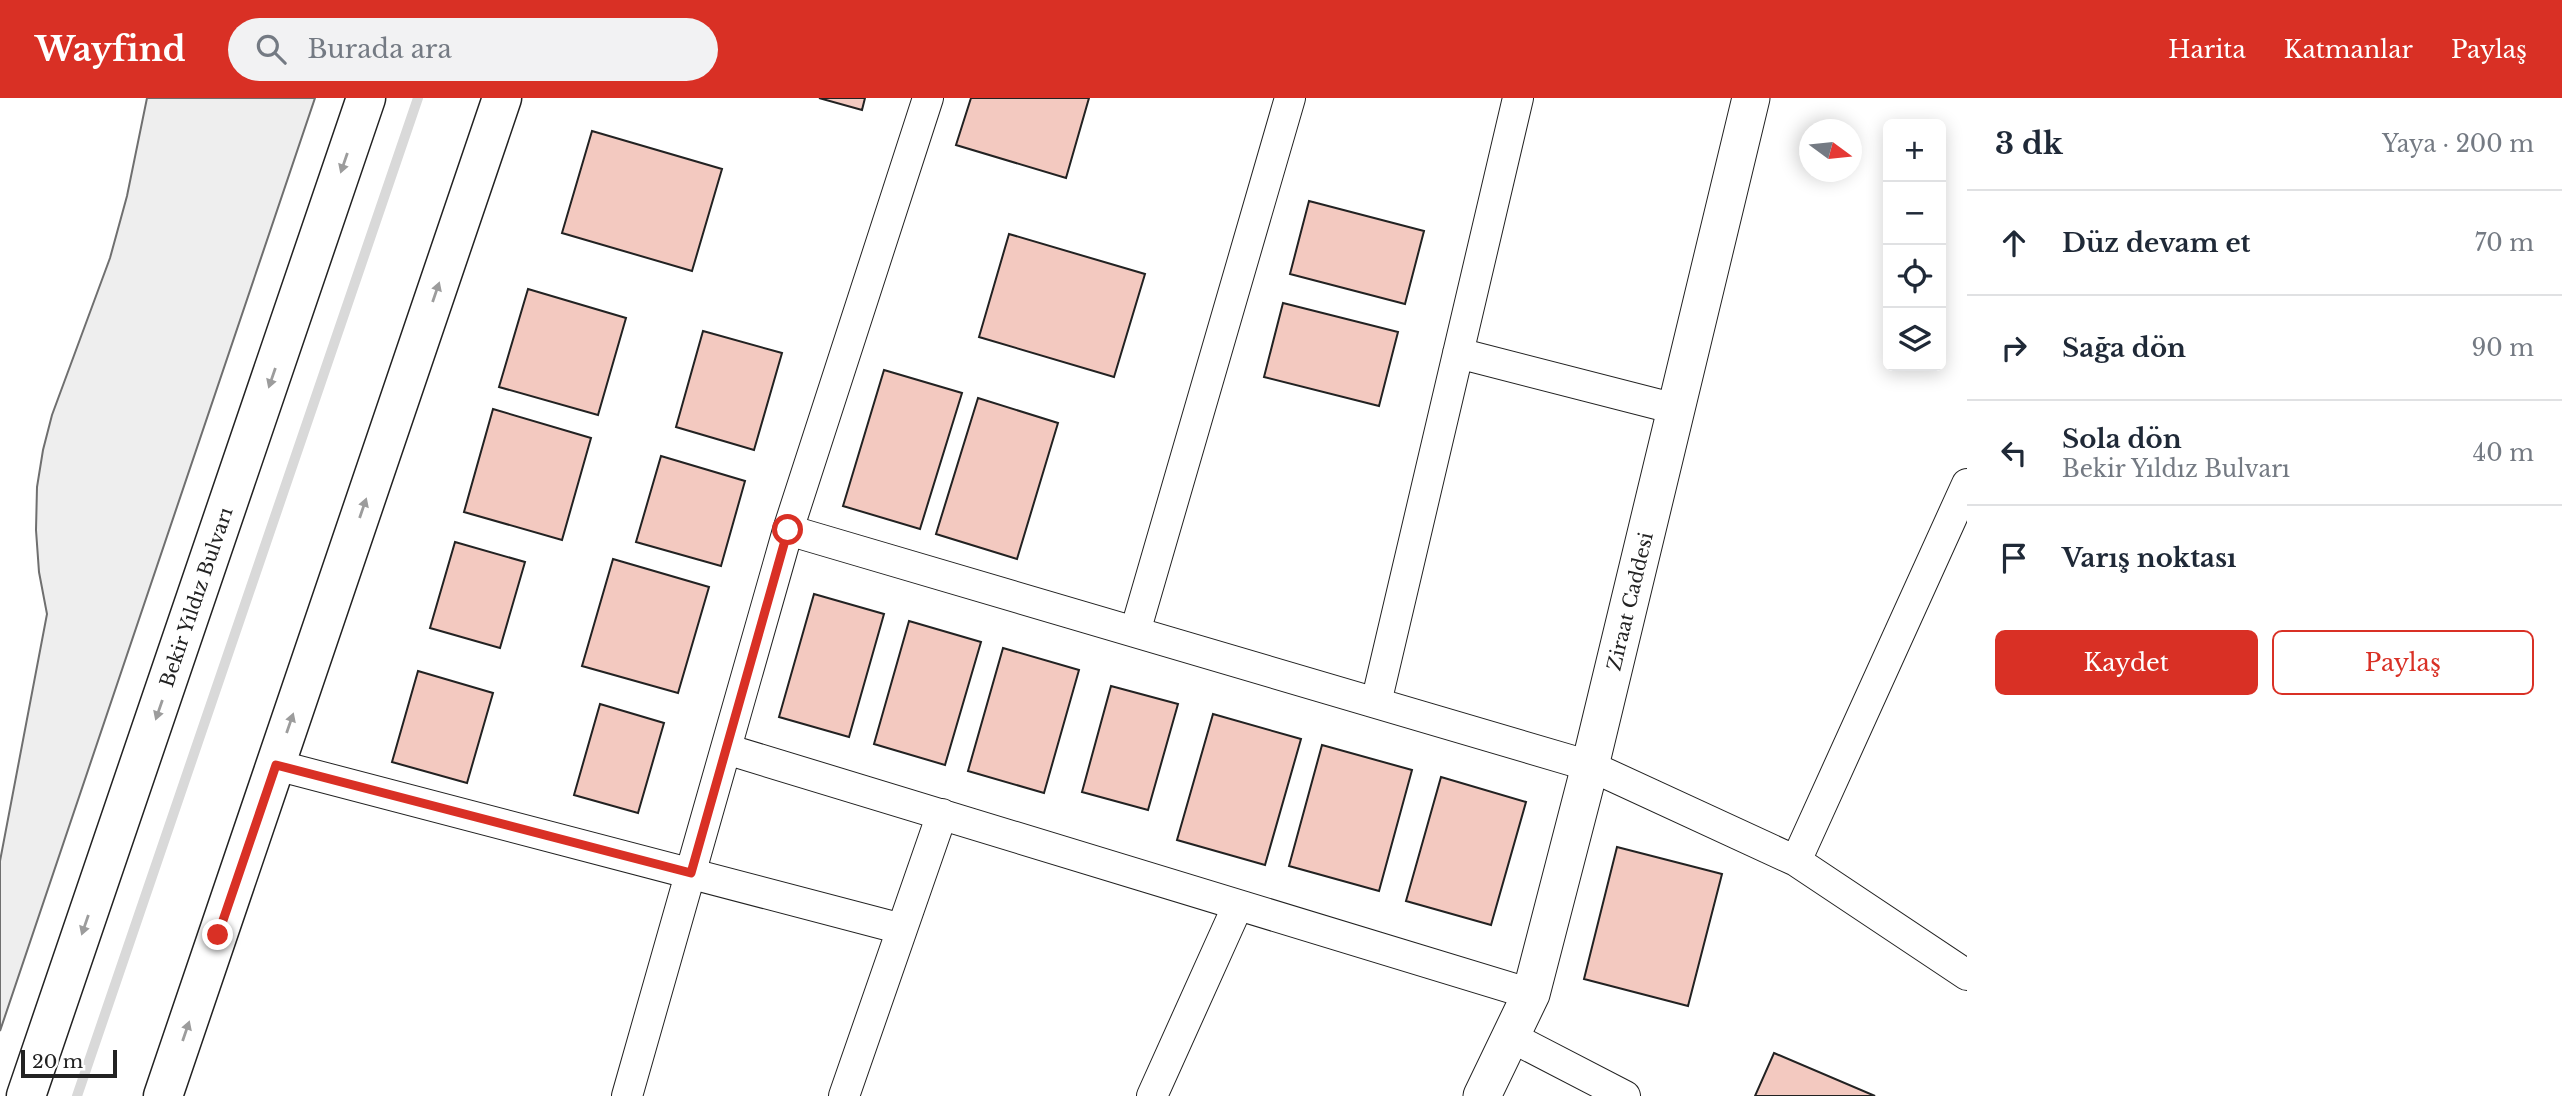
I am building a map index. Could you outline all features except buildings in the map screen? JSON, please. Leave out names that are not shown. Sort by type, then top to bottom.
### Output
[{"type":"main road","name":"Bekir Yıldız Bulvarı","points":[[26,1096],[366,98]]},
{"type":"main road","points":[[163,1096],[502,98]]},
{"type":"street","points":[[627,1096],[788,530],[928,98]]},
{"type":"street","points":[[1135,632],[1290,98]]},
{"type":"street","points":[[1376,703],[1518,98]]},
{"type":"street","name":"Ziraat Caddesi","points":[[1482,1096],[1531,994],[1590,766],[1751,98]]},
{"type":"street","points":[[1458,353],[1676,409]]},
{"type":"street","points":[[1796,861],[1967,484]]},
{"type":"street","points":[[788,530],[1590,766],[1796,861],[1967,975]]},
{"type":"street","points":[[726,749],[1531,994]]},
{"type":"street","points":[[276,765],[902,929]]},
{"type":"street","points":[[844,1096],[942,814]]},
{"type":"street","points":[[1152,1096],[1238,905]]},
{"type":"street","points":[[1510,1037],[1625,1096]]},
{"type":"shaded area","points":[[147,98],[315,98],[0,1031],[0,861],[47,614],[39,572],[37,487],[52,415],[110,258],[127,196]]},
{"type":"waterway","points":[[77,1096],[418,98]]},
{"type":"route","points":[[218,935],[276,765],[691,873],[788,530]]}]
